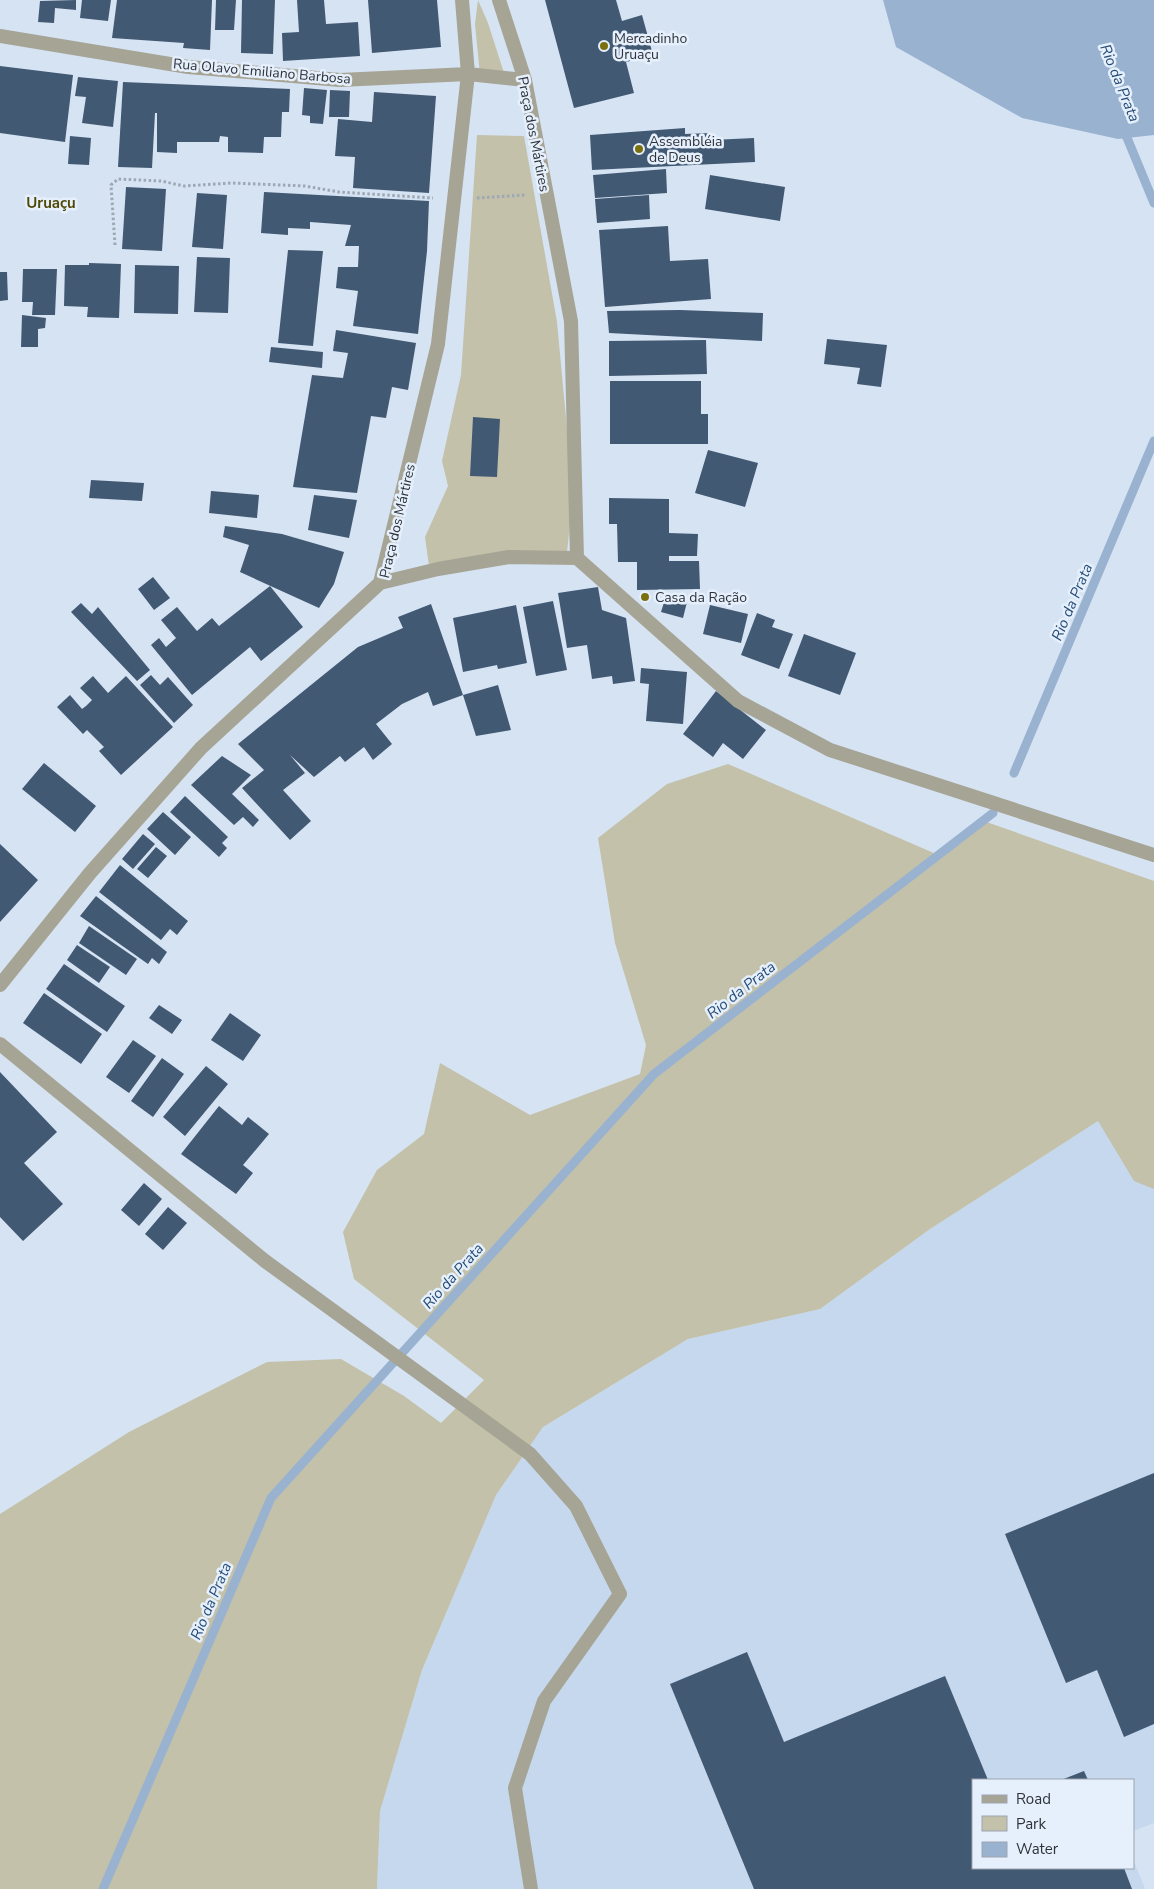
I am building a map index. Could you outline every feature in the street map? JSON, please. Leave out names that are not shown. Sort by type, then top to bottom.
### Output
[{"type":"street","name":"Praça dos Mártires","points":[[462,0],[468,74],[438,344],[380,583],[438,569],[509,558],[577,558],[571,321],[525,80],[508,22],[499,0]]},
{"type":"street","name":"Rua Olavo Emiliano Barbosa","points":[[0,36],[188,67],[340,80],[468,74],[525,80]]},
{"type":"street","points":[[577,558],[738,701],[830,750],[1154,855]]},
{"type":"street","points":[[0,985],[90,873],[201,748],[380,583]]},
{"type":"street","points":[[0,1044],[265,1261],[530,1454],[576,1506],[620,1594],[544,1701],[515,1788],[531,1889]]},
{"type":"path","points":[[115,245],[111,185],[118,179],[161,181],[184,186],[232,183],[305,186],[339,192],[454,199],[546,194]]},
{"type":"shaded area","points":[[1154,1118],[1154,1823],[1134,1831],[1134,1779],[972,1779],[972,1869],[1134,1869],[1134,1862],[1145,1889],[377,1889],[380,1811],[422,1670],[496,1495],[543,1427],[688,1339],[820,1309],[930,1229],[1098,1121]]},
{"type":"green space","points":[[478,0],[488,23],[504,73],[480,75],[475,24]]},
{"type":"green space","points":[[477,135],[524,136],[557,322],[573,493],[567,553],[429,566],[425,537],[448,486],[442,461],[461,375]]},
{"type":"green space","points":[[728,764],[943,857],[978,819],[1154,881],[1154,1189],[1134,1181],[1098,1121],[930,1229],[820,1309],[688,1339],[543,1427],[496,1495],[422,1670],[380,1811],[377,1889],[0,1889],[0,1514],[129,1432],[267,1362],[341,1359],[404,1396],[441,1423],[484,1380],[354,1279],[343,1232],[377,1170],[424,1134],[440,1063],[530,1115],[640,1074],[646,1045],[615,943],[598,838],[667,784]]},
{"type":"water","points":[[883,0],[1154,0],[1154,135],[1118,139],[1022,118],[896,47]]},
{"type":"building","points":[[76,0],[76,10],[55,8],[54,23],[38,22],[40,1]]},
{"type":"building","points":[[82,0],[111,0],[108,21],[80,18]]},
{"type":"building","points":[[117,0],[212,0],[210,50],[183,48],[184,43],[112,38]]},
{"type":"building","points":[[216,0],[236,0],[234,30],[215,30]]},
{"type":"building","points":[[242,0],[275,0],[273,54],[241,53]]},
{"type":"building","points":[[297,0],[324,0],[326,24],[358,22],[360,56],[283,61],[282,33],[299,32]]},
{"type":"building","points":[[368,0],[437,0],[441,47],[372,53]]},
{"type":"building","points":[[545,0],[616,0],[622,21],[642,15],[653,55],[626,62],[634,93],[574,108]]},
{"type":"building","points":[[0,66],[73,75],[65,142],[0,133]]},
{"type":"building","points":[[78,77],[118,81],[113,127],[82,123],[86,97],[75,96]]},
{"type":"building","points":[[123,82],[290,89],[289,112],[282,112],[281,137],[264,137],[263,153],[228,152],[228,137],[220,136],[219,142],[177,142],[177,153],[157,152],[157,113],[155,113],[152,168],[118,167]]},
{"type":"building","points":[[304,88],[327,90],[323,124],[310,123],[310,116],[302,115]]},
{"type":"building","points":[[330,90],[350,91],[349,117],[329,117]]},
{"type":"building","points":[[374,92],[436,96],[429,193],[353,188],[355,157],[335,156],[338,119],[372,122]]},
{"type":"building","name":"Assembléia de Deus","points":[[685,128],[685,134],[712,133],[712,140],[754,138],[755,162],[592,170],[590,135]]},
{"type":"building","points":[[70,136],[91,138],[89,165],[68,164]]},
{"type":"building","points":[[666,169],[667,193],[595,198],[593,175]]},
{"type":"building","points":[[710,175],[785,187],[780,221],[705,209]]},
{"type":"building","points":[[126,187],[166,189],[162,251],[122,249]]},
{"type":"building","points":[[264,192],[429,201],[427,251],[418,334],[353,326],[358,291],[336,288],[338,267],[358,267],[359,246],[345,246],[351,225],[310,222],[310,229],[288,228],[288,235],[261,233]]},
{"type":"building","points":[[197,193],[227,195],[223,249],[192,247]]},
{"type":"building","points":[[649,195],[650,219],[597,223],[595,199]]},
{"type":"building","points":[[668,226],[670,261],[708,259],[711,299],[605,307],[599,230]]},
{"type":"building","points":[[288,250],[323,251],[313,346],[278,343]]},
{"type":"building","points":[[197,257],[230,258],[228,313],[194,312]]},
{"type":"building","points":[[89,263],[121,264],[119,318],[87,317],[88,307],[64,306],[65,265],[89,265]]},
{"type":"building","points":[[135,265],[179,266],[178,314],[134,313]]},
{"type":"building","points":[[23,269],[57,269],[55,315],[32,315],[33,302],[22,302]]},
{"type":"building","points":[[0,272],[7,272],[8,300],[0,301]]},
{"type":"building","points":[[680,310],[763,313],[762,341],[609,333],[607,311]]},
{"type":"building","points":[[22,315],[46,318],[45,328],[38,329],[38,347],[21,347]]},
{"type":"building","points":[[336,330],[416,343],[408,390],[392,387],[386,418],[371,416],[357,493],[293,487],[312,375],[343,378],[348,353],[333,351]]},
{"type":"building","points":[[827,339],[887,345],[881,387],[857,384],[860,368],[824,364]]},
{"type":"building","points":[[706,340],[707,374],[609,376],[609,341]]},
{"type":"building","points":[[271,347],[323,352],[322,368],[269,362]]},
{"type":"building","points":[[610,381],[701,381],[701,414],[708,414],[708,444],[610,444]]},
{"type":"building","points":[[473,417],[500,419],[497,477],[470,476]]},
{"type":"building","points":[[708,450],[758,463],[745,507],[695,493]]},
{"type":"building","points":[[91,480],[144,483],[142,501],[89,498]]},
{"type":"building","points":[[211,491],[259,495],[257,518],[209,513]]},
{"type":"building","points":[[314,495],[357,500],[349,538],[308,530]]},
{"type":"building","points":[[609,498],[669,499],[669,533],[698,534],[697,556],[669,556],[669,561],[699,561],[700,589],[637,590],[637,562],[618,562],[617,524],[609,524]]},
{"type":"building","points":[[225,526],[282,534],[344,552],[334,584],[319,608],[240,572],[249,545],[223,537]]},
{"type":"building","points":[[153,577],[170,598],[154,610],[138,589]]},
{"type":"building","points":[[270,586],[303,627],[261,661],[250,647],[192,695],[151,645],[159,638],[166,647],[176,638],[161,620],[177,607],[197,631],[212,618],[219,626]]},
{"type":"building","points":[[598,587],[602,610],[626,618],[635,681],[613,684],[612,676],[592,679],[587,645],[567,648],[558,593]]},
{"type":"building","points":[[666,596],[687,602],[683,618],[661,612]]},
{"type":"building","points":[[553,601],[567,670],[536,676],[523,607]]},
{"type":"building","points":[[81,603],[92,614],[98,607],[150,670],[137,681],[71,612]]},
{"type":"building","points":[[431,604],[463,695],[433,706],[428,692],[402,704],[376,724],[392,744],[373,760],[364,747],[345,762],[340,756],[314,777],[290,755],[305,773],[283,790],[311,821],[290,840],[242,788],[264,770],[238,744],[358,647],[403,628],[398,617]]},
{"type":"building","points":[[516,605],[527,663],[498,669],[497,665],[463,672],[453,618]]},
{"type":"building","points":[[710,605],[748,614],[741,643],[703,634]]},
{"type":"building","points":[[757,613],[775,620],[772,627],[793,634],[779,669],[741,655]]},
{"type":"building","points":[[804,634],[856,653],[840,695],[788,676]]},
{"type":"building","points":[[641,668],[687,672],[683,724],[646,721],[649,684],[640,683]]},
{"type":"building","points":[[151,675],[160,685],[168,677],[193,705],[174,723],[140,685]]},
{"type":"building","points":[[93,676],[108,693],[126,676],[173,727],[121,775],[99,751],[104,747],[87,730],[83,734],[57,707],[70,695],[82,709],[86,706],[92,700],[80,688]]},
{"type":"building","points":[[498,685],[511,730],[476,736],[463,695]]},
{"type":"building","points":[[716,691],[766,730],[743,759],[723,743],[713,757],[683,734]]},
{"type":"building","points":[[222,756],[251,775],[232,794],[259,820],[253,827],[243,817],[234,825],[191,785]]},
{"type":"building","points":[[44,763],[96,806],[75,832],[22,789]]},
{"type":"building","points":[[185,796],[228,837],[222,843],[227,848],[219,857],[170,812]]},
{"type":"building","points":[[163,812],[191,837],[175,855],[147,829]]},
{"type":"building","points":[[143,834],[155,844],[133,869],[122,859]]},
{"type":"building","points":[[0,844],[38,880],[0,922]]},
{"type":"building","points":[[156,847],[167,856],[148,878],[137,869]]},
{"type":"building","points":[[120,865],[188,921],[177,935],[170,929],[161,940],[99,892]]},
{"type":"building","points":[[96,896],[167,952],[159,964],[152,958],[148,964],[80,916]]},
{"type":"building","points":[[89,926],[137,959],[126,975],[79,943]]},
{"type":"building","points":[[77,945],[110,967],[99,983],[67,960]]},
{"type":"building","points":[[64,964],[125,1006],[107,1032],[46,989]]},
{"type":"building","points":[[44,993],[102,1034],[81,1064],[23,1023]]},
{"type":"building","points":[[159,1005],[182,1020],[172,1034],[149,1018]]},
{"type":"building","points":[[230,1013],[261,1035],[243,1061],[211,1040]]},
{"type":"building","points":[[133,1040],[156,1056],[129,1093],[106,1077]]},
{"type":"building","points":[[162,1058],[184,1074],[153,1117],[131,1101]]},
{"type":"building","points":[[206,1066],[228,1084],[185,1136],[163,1117]]},
{"type":"building","points":[[0,1072],[57,1132],[24,1163],[63,1204],[23,1241],[0,1217]]},
{"type":"building","points":[[219,1106],[242,1125],[248,1117],[269,1134],[243,1165],[253,1173],[236,1194],[181,1154]]},
{"type":"building","points":[[144,1183],[162,1199],[139,1226],[121,1210]]},
{"type":"building","points":[[168,1207],[187,1223],[163,1250],[145,1234]]},
{"type":"building","points":[[1154,1473],[1154,1724],[1124,1737],[1097,1670],[1066,1683],[1005,1534]]},
{"type":"building","points":[[747,1652],[784,1742],[945,1676],[988,1779],[972,1779],[972,1869],[1124,1869],[1132,1889],[754,1889],[670,1684]]},
{"type":"building","points":[[1084,1771],[1088,1779],[1064,1779]]},
{"type":"waterway","name":"Rio da Prata","points":[[1123,128],[1154,203]]},
{"type":"waterway","name":"Rio da Prata","points":[[1014,773],[1154,441]]},
{"type":"waterway","name":"Rio da Prata","points":[[103,1889],[271,1498],[654,1074],[993,813]]},
{"type":"place","name":"Mercadinho Uruaçu","points":[[604,46]]},
{"type":"place","name":"Assembléia de Deus","points":[[639,149]]},
{"type":"place","name":"Casa da Ração","points":[[645,597]]},
{"type":"district","name":"Uruaçu","points":[[51,203]]}]
